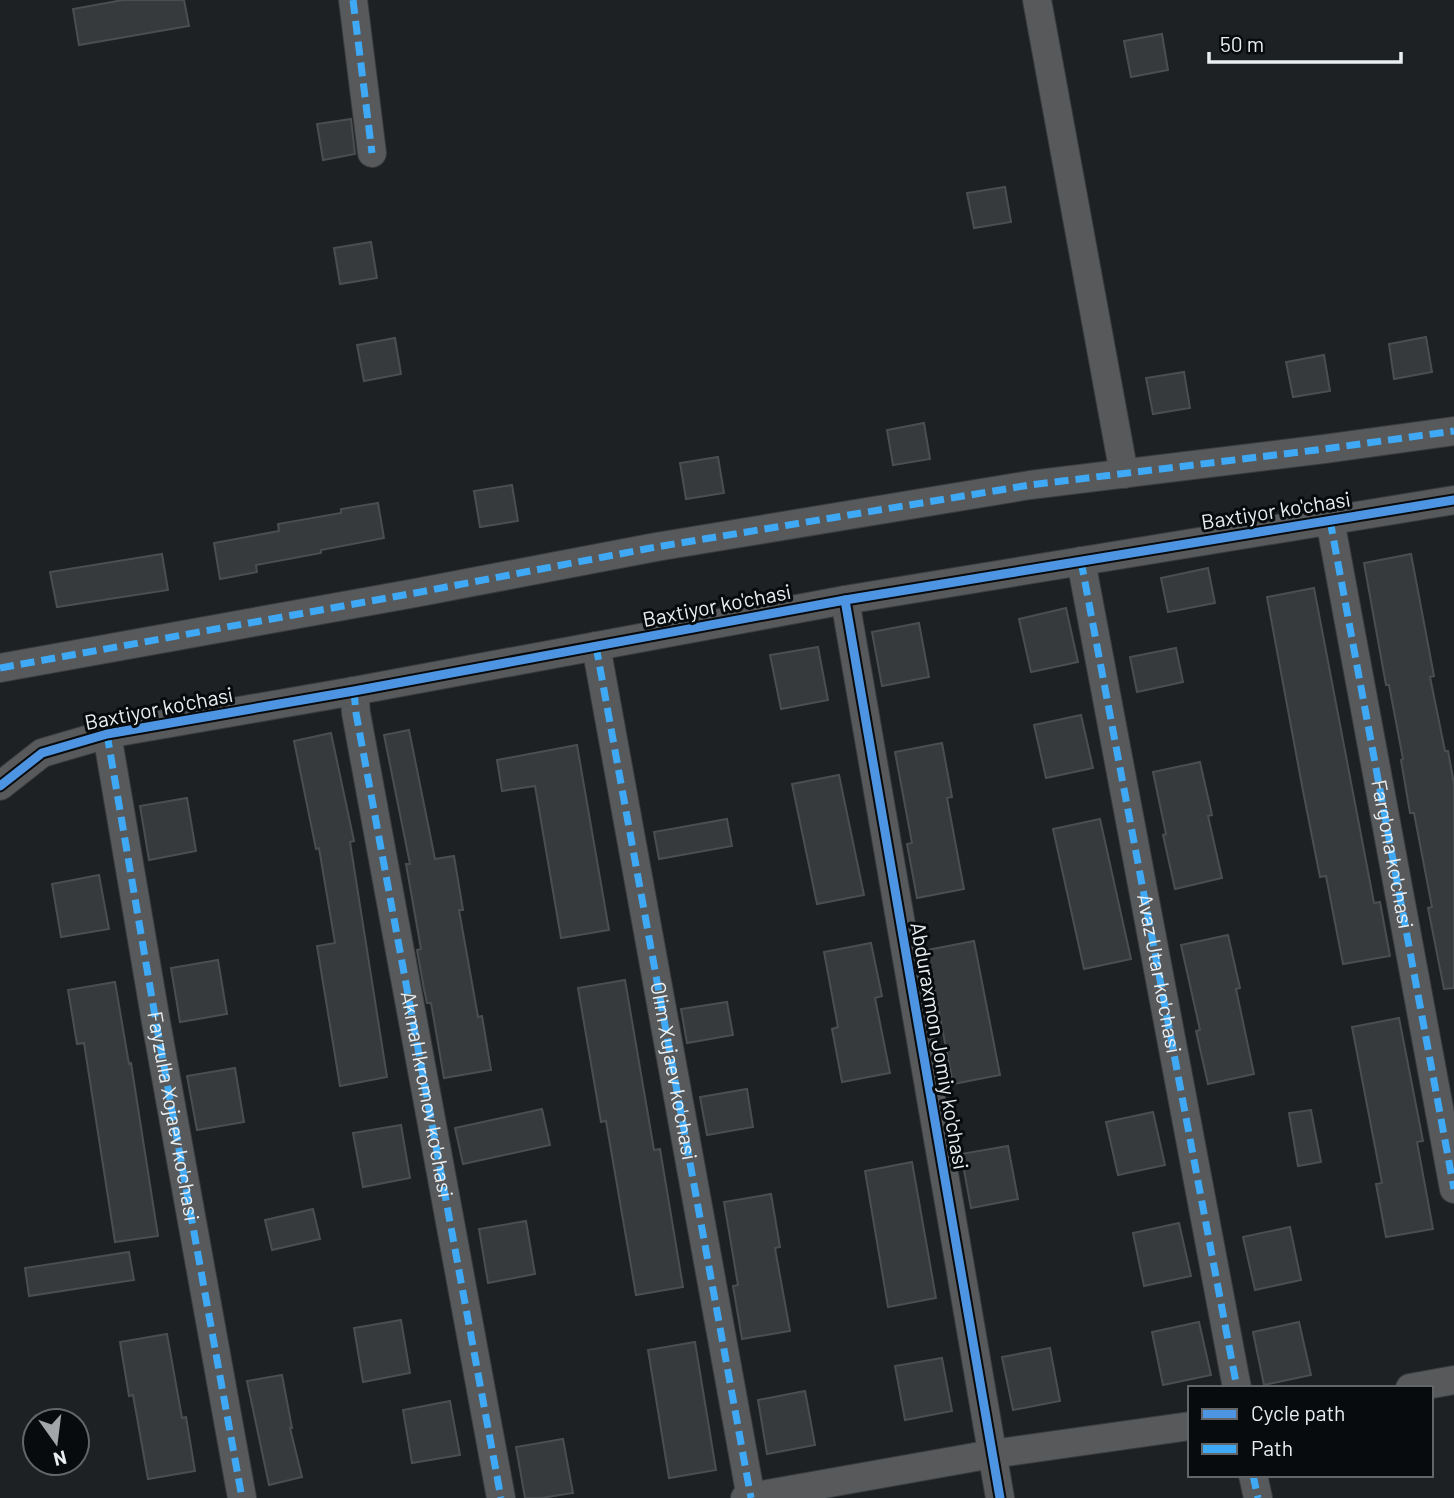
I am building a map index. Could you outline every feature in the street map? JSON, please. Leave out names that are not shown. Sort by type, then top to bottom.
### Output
[{"type":"street","points":[[353,0],[372,153]]},
{"type":"street","points":[[1037,0],[1124,474]]},
{"type":"street","points":[[0,668],[656,547],[1031,485],[1454,431]]},
{"type":"street","name":"Baxtiyor ko'chasi","points":[[0,786],[42,752],[107,734],[845,600],[1454,500]]},
{"type":"street","name":"Farg'ona ko'chasi","points":[[1330,520],[1454,1189]]},
{"type":"street","name":"Avaz Utar ko'chasi","points":[[1081,561],[1237,1386]]},
{"type":"street","name":"Abduraxmon Jomiy ko'chasi","points":[[845,600],[1000,1498]]},
{"type":"street","name":"Olim Xujaev ko'chasi","points":[[596,646],[749,1498]]},
{"type":"street","name":"Akmal Ikromov ko'chasi","points":[[354,691],[501,1498]]},
{"type":"street","name":"Fayzulla Xojaev ko'chasi","points":[[107,734],[242,1498]]},
{"type":"street","points":[[1421,1386],[1454,1380]]},
{"type":"street","points":[[749,1498],[992,1454],[1188,1426]]},
{"type":"street","points":[[1254,1477],[1258,1498]]},
{"type":"building","points":[[123,0],[184,0],[189,26],[79,45],[73,9]]},
{"type":"building","points":[[1162,34],[1168,70],[1131,77],[1124,41]]},
{"type":"building","points":[[351,119],[355,154],[323,160],[317,124]]},
{"type":"building","points":[[1005,187],[1011,222],[974,228],[967,193]]},
{"type":"building","points":[[371,242],[377,278],[340,284],[334,248]]},
{"type":"building","points":[[1426,337],[1432,372],[1394,379],[1389,344]]},
{"type":"building","points":[[395,338],[401,374],[364,381],[357,345]]},
{"type":"building","points":[[1324,355],[1330,391],[1293,397],[1286,362]]},
{"type":"building","points":[[1184,372],[1190,408],[1153,414],[1146,378]]},
{"type":"building","points":[[924,423],[930,459],[893,465],[887,430]]},
{"type":"building","points":[[718,457],[724,493],[686,499],[680,463]]},
{"type":"building","points":[[512,485],[518,521],[480,527],[474,491]]},
{"type":"building","points":[[378,503],[384,538],[256,565],[257,572],[220,579],[214,543],[279,531],[278,524],[341,513],[341,509]]},
{"type":"building","points":[[162,554],[168,590],[57,607],[50,572]]},
{"type":"building","points":[[1411,554],[1434,676],[1430,677],[1454,784],[1454,988],[1444,989],[1428,908],[1432,907],[1414,813],[1410,813],[1401,760],[1403,759],[1389,685],[1386,685],[1364,563]]},
{"type":"building","points":[[1208,568],[1215,603],[1168,612],[1161,578]]},
{"type":"building","points":[[1314,588],[1374,903],[1380,902],[1390,956],[1343,964],[1326,876],[1320,877],[1267,597]]},
{"type":"building","points":[[1066,608],[1078,662],[1031,672],[1019,619]]},
{"type":"building","points":[[919,623],[929,677],[882,686],[872,632]]},
{"type":"building","points":[[818,647],[828,700],[781,709],[770,655]]},
{"type":"building","points":[[1176,648],[1183,682],[1137,692],[1130,657]]},
{"type":"building","points":[[1081,715],[1093,768],[1046,778],[1034,725]]},
{"type":"building","points":[[409,730],[435,859],[454,856],[463,910],[459,910],[478,1017],[482,1016],[491,1070],[444,1078],[431,1003],[427,1003],[417,950],[421,949],[406,864],[410,864],[384,735]]},
{"type":"building","points":[[331,733],[354,841],[350,842],[387,1077],[340,1086],[317,946],[335,943],[319,848],[316,849],[294,741]]},
{"type":"building","points":[[942,743],[952,797],[947,798],[964,889],[917,898],[907,844],[912,843],[895,752]]},
{"type":"building","points":[[577,745],[609,930],[561,938],[535,786],[502,791],[497,760]]},
{"type":"building","points":[[1200,762],[1212,815],[1208,816],[1222,878],[1175,889],[1153,772]]},
{"type":"building","points":[[839,775],[864,895],[817,904],[792,784]]},
{"type":"building","points":[[187,798],[196,851],[149,860],[140,806]]},
{"type":"building","points":[[727,819],[732,846],[659,859],[654,832]]},
{"type":"building","points":[[1100,819],[1131,959],[1084,969],[1053,829]]},
{"type":"building","points":[[99,875],[109,929],[61,937],[52,884]]},
{"type":"building","points":[[1228,935],[1254,1074],[1208,1084],[1196,1031],[1200,1030],[1181,945]]},
{"type":"building","points":[[974,941],[1000,1075],[953,1084],[927,950]]},
{"type":"building","points":[[871,943],[882,996],[875,998],[890,1073],[842,1082],[832,1029],[838,1027],[824,952]]},
{"type":"building","points":[[218,960],[227,1014],[180,1022],[171,968]]},
{"type":"building","points":[[625,980],[654,1150],[660,1149],[683,1287],[636,1295],[606,1121],[601,1122],[578,988]]},
{"type":"building","points":[[115,982],[129,1064],[131,1063],[158,1236],[115,1242],[84,1043],[77,1044],[68,990]]},
{"type":"building","points":[[727,1002],[733,1035],[687,1043],[681,1009]]},
{"type":"building","points":[[1399,1018],[1423,1141],[1417,1142],[1433,1229],[1386,1237],[1376,1184],[1382,1183],[1352,1027]]},
{"type":"building","points":[[235,1068],[244,1122],[197,1130],[187,1076]]},
{"type":"building","points":[[747,1089],[753,1127],[707,1135],[700,1097]]},
{"type":"building","points":[[542,1109],[550,1145],[463,1164],[455,1128]]},
{"type":"building","points":[[1311,1110],[1321,1162],[1298,1166],[1289,1113]]},
{"type":"building","points":[[1153,1112],[1165,1165],[1118,1175],[1106,1122]]},
{"type":"building","points":[[401,1125],[410,1178],[363,1187],[353,1133]]},
{"type":"building","points":[[1008,1146],[1018,1199],[971,1208],[961,1154]]},
{"type":"building","points":[[912,1162],[936,1298],[888,1307],[865,1171]]},
{"type":"building","points":[[771,1194],[780,1247],[775,1248],[790,1331],[742,1339],[733,1286],[738,1285],[724,1202]]},
{"type":"building","points":[[313,1209],[320,1239],[272,1250],[265,1220]]},
{"type":"building","points":[[526,1221],[535,1274],[488,1283],[479,1229]]},
{"type":"building","points":[[1179,1223],[1191,1276],[1144,1286],[1133,1233]]},
{"type":"building","points":[[1290,1227],[1301,1280],[1255,1290],[1243,1237]]},
{"type":"building","points":[[129,1252],[134,1280],[29,1296],[25,1268]]},
{"type":"building","points":[[401,1320],[410,1373],[363,1382],[354,1328]]},
{"type":"building","points":[[1199,1322],[1211,1375],[1163,1385],[1152,1332]]},
{"type":"building","points":[[1299,1322],[1311,1375],[1264,1385],[1253,1332]]},
{"type":"building","points":[[167,1334],[182,1418],[186,1417],[195,1471],[148,1479],[133,1395],[129,1396],[120,1342]]},
{"type":"building","points":[[695,1342],[716,1470],[669,1478],[648,1350]]},
{"type":"building","points":[[1050,1348],[1060,1401],[1013,1410],[1002,1357]]},
{"type":"building","points":[[942,1358],[952,1411],[905,1420],[895,1366]]},
{"type":"building","points":[[282,1375],[290,1428],[302,1477],[269,1485],[247,1381]]},
{"type":"building","points":[[805,1391],[815,1445],[767,1454],[758,1400]]},
{"type":"building","points":[[450,1401],[460,1455],[412,1463],[403,1410]]},
{"type":"building","points":[[563,1439],[573,1493],[525,1498],[516,1447]]},
{"type":"marked path","points":[[353,0],[372,153]]},
{"type":"marked path","points":[[0,668],[656,547],[1030,485],[1454,431]]},
{"type":"marked path","points":[[1330,520],[1454,1189]]},
{"type":"marked path","points":[[1081,561],[1237,1386]]},
{"type":"marked path","points":[[596,646],[751,1498]]},
{"type":"marked path","points":[[354,691],[501,1498]]},
{"type":"marked path","points":[[107,734],[242,1498]]},
{"type":"marked path","points":[[1253,1477],[1258,1498]]},
{"type":"cycle path","points":[[0,786],[42,753],[107,734],[845,600],[1454,500]]},
{"type":"cycle path","points":[[845,600],[1000,1498]]}]
